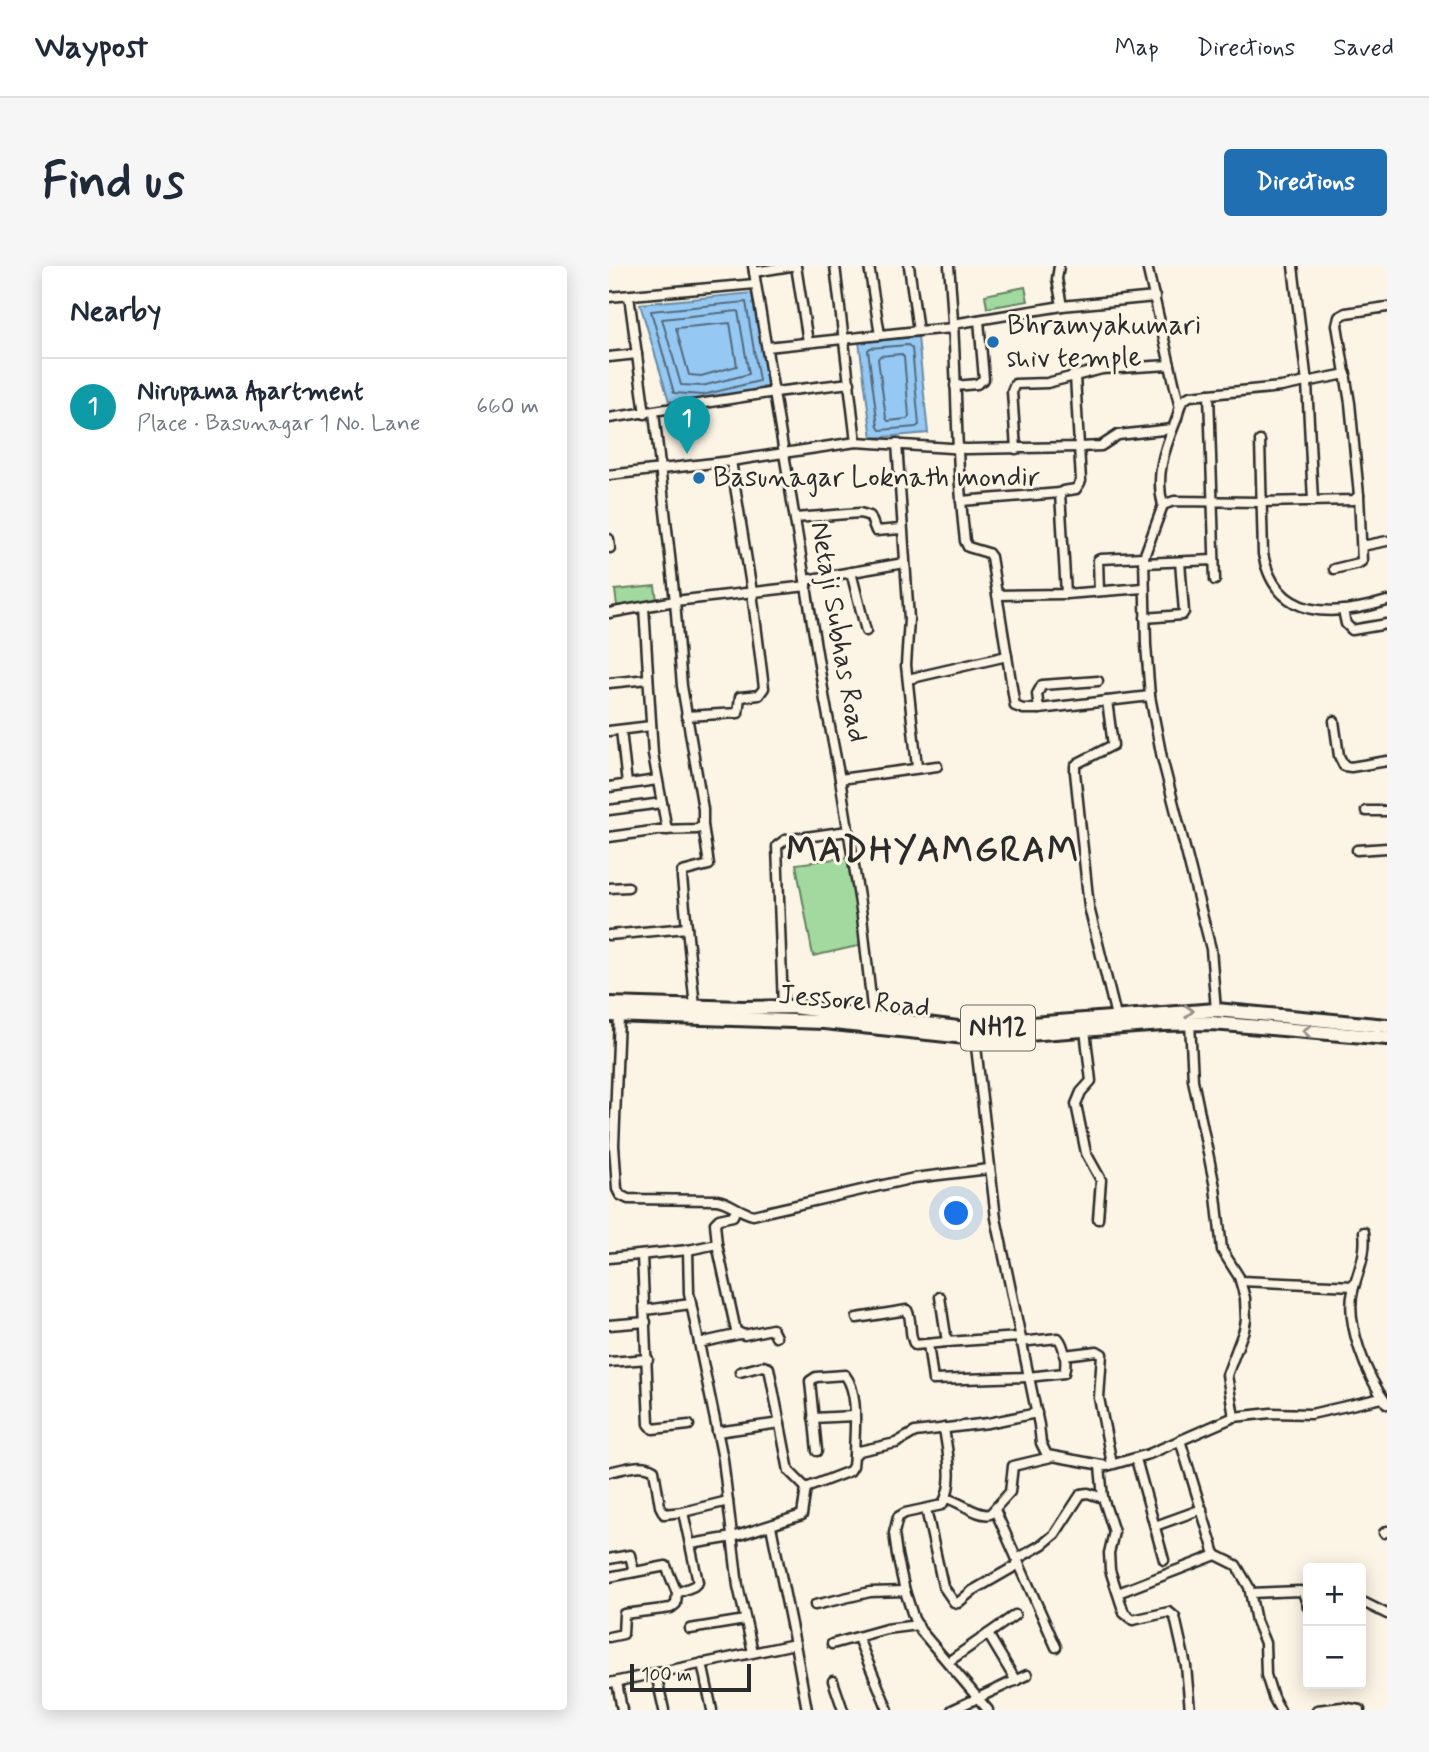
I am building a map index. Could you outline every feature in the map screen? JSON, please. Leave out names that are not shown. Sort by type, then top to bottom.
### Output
[{"type":"highway","name":"NH12","points":[[609,1004],[783,1007],[981,1029],[1216,1010],[1387,1026]]},
{"type":"highway","name":"Jessore Road","points":[[614,1015],[811,1021],[975,1038],[1190,1023],[1387,1038]]},
{"type":"street","points":[[753,269],[791,266]]},
{"type":"street","points":[[796,266],[808,342]]},
{"type":"street","points":[[835,266],[856,442]]},
{"type":"street","points":[[869,266],[880,335]]},
{"type":"street","points":[[909,266],[918,331]]},
{"type":"street","points":[[949,266],[956,447],[965,541],[968,547],[988,553],[991,557],[1016,706],[1039,709],[1150,696]]},
{"type":"street","points":[[1059,266],[1057,279],[1062,306]]},
{"type":"street","points":[[1147,266],[1179,404],[1178,416],[1160,474],[1159,487],[1163,505],[1144,560],[1143,588],[1150,696],[1162,758],[1211,949],[1216,1010]]},
{"type":"street","points":[[1293,266],[1307,383],[1313,501]]},
{"type":"street","name":"Netaji Subhas Road","points":[[753,269],[862,916],[873,1017]]},
{"type":"street","points":[[609,297],[755,284]]},
{"type":"street","points":[[629,296],[645,414]]},
{"type":"street","points":[[767,346],[918,331],[1062,306],[1155,297]]},
{"type":"street","points":[[1334,569],[1362,561],[1359,495],[1346,374],[1337,325],[1339,317],[1346,313],[1387,307]]},
{"type":"street","points":[[955,386],[977,384],[984,379],[979,320]]},
{"type":"street","points":[[609,357],[637,354]]},
{"type":"street","points":[[1016,449],[1012,387],[1015,384],[1047,383],[1102,369],[1170,365]]},
{"type":"street","points":[[1179,404],[1190,397],[1307,383],[1346,374]]},
{"type":"street","points":[[961,501],[1060,494],[1079,486],[1080,447],[1075,376]]},
{"type":"street","points":[[609,418],[850,383]]},
{"type":"street","points":[[1209,394],[1215,580]]},
{"type":"street","points":[[655,412],[682,686],[709,864],[682,872],[695,1007]]},
{"type":"street","points":[[609,475],[731,461],[856,442],[966,449],[1080,447],[1101,446],[1118,435],[1172,429]]},
{"type":"street","points":[[1260,441],[1263,554],[1265,567],[1276,587],[1294,604],[1305,608],[1343,610],[1387,601]]},
{"type":"street","points":[[897,443],[909,619],[906,655],[917,767]]},
{"type":"street","points":[[687,716],[738,713],[740,697],[763,693],[752,592],[731,461]]},
{"type":"street","points":[[1060,494],[1066,594]]},
{"type":"street","points":[[1163,505],[1174,500],[1354,500],[1359,495]]},
{"type":"street","points":[[795,518],[860,513],[870,516],[876,531],[901,529]]},
{"type":"street","points":[[609,539],[610,548]]},
{"type":"street","points":[[1362,546],[1387,541]]},
{"type":"street","points":[[1098,591],[1100,559],[1180,562],[1214,560]]},
{"type":"street","points":[[1145,618],[1182,615],[1184,612],[1180,562]]},
{"type":"street","points":[[609,613],[806,583],[904,563]]},
{"type":"street","points":[[852,572],[866,631]]},
{"type":"street","points":[[997,595],[1066,594],[1143,588]]},
{"type":"street","points":[[643,607],[651,726],[657,780],[667,830]]},
{"type":"street","points":[[1343,610],[1346,624],[1352,630],[1387,624]]},
{"type":"street","points":[[908,679],[1007,656]]},
{"type":"street","points":[[609,684],[648,678]]},
{"type":"street","points":[[1039,709],[1037,694],[1042,685],[1098,681]]},
{"type":"street","points":[[1107,701],[1113,745],[1078,762],[1075,772],[1089,907],[1116,1016]]},
{"type":"street","points":[[1334,721],[1339,757],[1343,766],[1387,761]]},
{"type":"street","points":[[609,731],[651,726]]},
{"type":"street","points":[[621,730],[627,784]]},
{"type":"street","name":"Netaji Subhas Road","points":[[840,779],[937,766]]},
{"type":"street","points":[[609,787],[657,780]]},
{"type":"street","points":[[609,810],[662,803]]},
{"type":"street","points":[[1366,811],[1387,811]]},
{"type":"street","points":[[609,837],[698,829],[703,825]]},
{"type":"street","points":[[783,1007],[777,846],[785,840],[848,831]]},
{"type":"street","points":[[1357,850],[1387,848]]},
{"type":"street","points":[[609,888],[628,887]]},
{"type":"street","points":[[609,935],[687,928]]},
{"type":"street","points":[[614,1015],[612,1123],[616,1183],[620,1195],[628,1199],[717,1200],[753,1215],[914,1178],[989,1169]]},
{"type":"street","points":[[1190,1023],[1193,1080],[1210,1160],[1222,1250],[1241,1281],[1245,1298],[1246,1320],[1227,1375],[1234,1418]]},
{"type":"street","points":[[1084,1030],[1091,1084],[1081,1092],[1076,1104],[1086,1153],[1101,1180],[1098,1219]]},
{"type":"street","points":[[975,1038],[996,1218],[1041,1443],[1043,1450],[1051,1457]]},
{"type":"street","points":[[736,1209],[733,1216],[719,1219],[715,1223],[734,1323],[740,1334]]},
{"type":"street","points":[[946,1498],[960,1502],[980,1515],[991,1514],[1010,1492],[1013,1466],[1051,1457],[1100,1466],[1112,1464],[1136,1459],[1234,1418],[1271,1413],[1311,1414],[1385,1401],[1363,1361],[1352,1304],[1354,1286],[1363,1262],[1364,1232]]},
{"type":"street","points":[[609,1258],[688,1250],[717,1244]]},
{"type":"street","points":[[688,1250],[691,1304],[723,1458],[738,1586],[753,1652]]},
{"type":"street","points":[[642,1255],[647,1398],[651,1427],[653,1429],[689,1424]]},
{"type":"street","points":[[1241,1281],[1354,1286]]},
{"type":"street","points":[[940,1297],[947,1342]]},
{"type":"street","points":[[645,1310],[691,1304]]},
{"type":"street","points":[[857,1318],[907,1310],[915,1345],[947,1342],[1058,1338],[1062,1343],[1064,1373],[933,1380],[928,1344]]},
{"type":"street","points":[[609,1325],[646,1322]]},
{"type":"street","points":[[699,1343],[768,1329],[775,1332],[776,1338]]},
{"type":"street","points":[[1064,1355],[1097,1351],[1102,1354],[1099,1398],[1112,1464]]},
{"type":"street","points":[[609,1362],[647,1359]]},
{"type":"street","points":[[740,1372],[763,1366],[769,1368],[789,1471],[806,1488]]},
{"type":"street","points":[[806,1488],[850,1471],[853,1466],[854,1416],[850,1382],[845,1375],[816,1377],[810,1381],[817,1451]]},
{"type":"street","points":[[854,1456],[866,1448],[896,1443],[915,1432],[1037,1413]]},
{"type":"street","points":[[813,1418],[854,1416]]},
{"type":"street","points":[[717,1432],[780,1423]]},
{"type":"street","points":[[944,1428],[949,1471],[946,1498],[941,1504],[898,1517],[894,1533],[905,1591],[918,1625],[988,1710]]},
{"type":"street","points":[[1180,1440],[1216,1555]]},
{"type":"street","points":[[1136,1459],[1164,1560]]},
{"type":"street","points":[[609,1472],[643,1466],[654,1470],[660,1506],[664,1514],[728,1501]]},
{"type":"street","points":[[1100,1466],[1103,1498],[1114,1532],[1109,1561],[1124,1613],[1133,1620],[1163,1612],[1170,1612],[1175,1617],[1186,1666],[1190,1710]]},
{"type":"street","points":[[691,1544],[733,1537],[802,1515],[806,1488]]},
{"type":"street","points":[[926,1509],[943,1586],[954,1602],[958,1603],[1055,1534],[1081,1494],[1088,1493],[1103,1498]]},
{"type":"street","points":[[1155,1526],[1202,1509]]},
{"type":"street","points":[[995,1510],[1056,1647]]},
{"type":"street","points":[[677,1593],[698,1582],[683,1511]]},
{"type":"street","points":[[771,1526],[807,1710]]},
{"type":"street","points":[[609,1559],[630,1555],[634,1572]]},
{"type":"street","points":[[1118,1593],[1216,1555],[1236,1564],[1242,1571],[1251,1593],[1256,1621],[1265,1643],[1266,1675],[1280,1710]]},
{"type":"street","points":[[609,1577],[666,1566],[677,1593],[676,1604],[671,1608],[624,1614],[623,1634],[609,1637]]},
{"type":"street","points":[[815,1605],[870,1592],[905,1591]]},
{"type":"street","points":[[1251,1593],[1303,1592]]},
{"type":"street","points":[[1366,1604],[1387,1614]]},
{"type":"street","points":[[948,1662],[1015,1615]]},
{"type":"street","points":[[689,1629],[745,1620]]},
{"type":"street","points":[[832,1644],[886,1629],[918,1625]]},
{"type":"street","points":[[988,1634],[1016,1681]]},
{"type":"street","points":[[858,1638],[888,1710]]},
{"type":"street","points":[[622,1710],[613,1683],[795,1643]]},
{"type":"street","points":[[702,1663],[709,1709]]},
{"type":"street","points":[[656,1674],[664,1710]]},
{"type":"street","points":[[951,1710],[1027,1675]]},
{"type":"street","points":[[833,1681],[843,1710]]},
{"type":"street","points":[[1317,1710],[1342,1707],[1360,1710]]},
{"type":"green space","points":[[1025,287],[1028,301],[987,308],[985,295]]},
{"type":"green space","points":[[655,586],[657,600],[617,606],[615,590]]},
{"type":"green space","points":[[849,857],[862,945],[813,956],[796,864]]},
{"type":"water","points":[[752,293],[769,386],[703,402],[669,401],[640,304]]},
{"type":"water","points":[[918,337],[928,433],[872,438],[859,342]]},
{"type":"place","name":"Bhramyakumari shiv temple","points":[[993,342]]},
{"type":"place","name":"Nirupama Apartment","points":[[687,454]]},
{"type":"place","name":"Basunagar Loknath mondir","points":[[699,478]]},
{"type":"district","name":"MADHYAMGRAM","points":[[933,851]]}]
